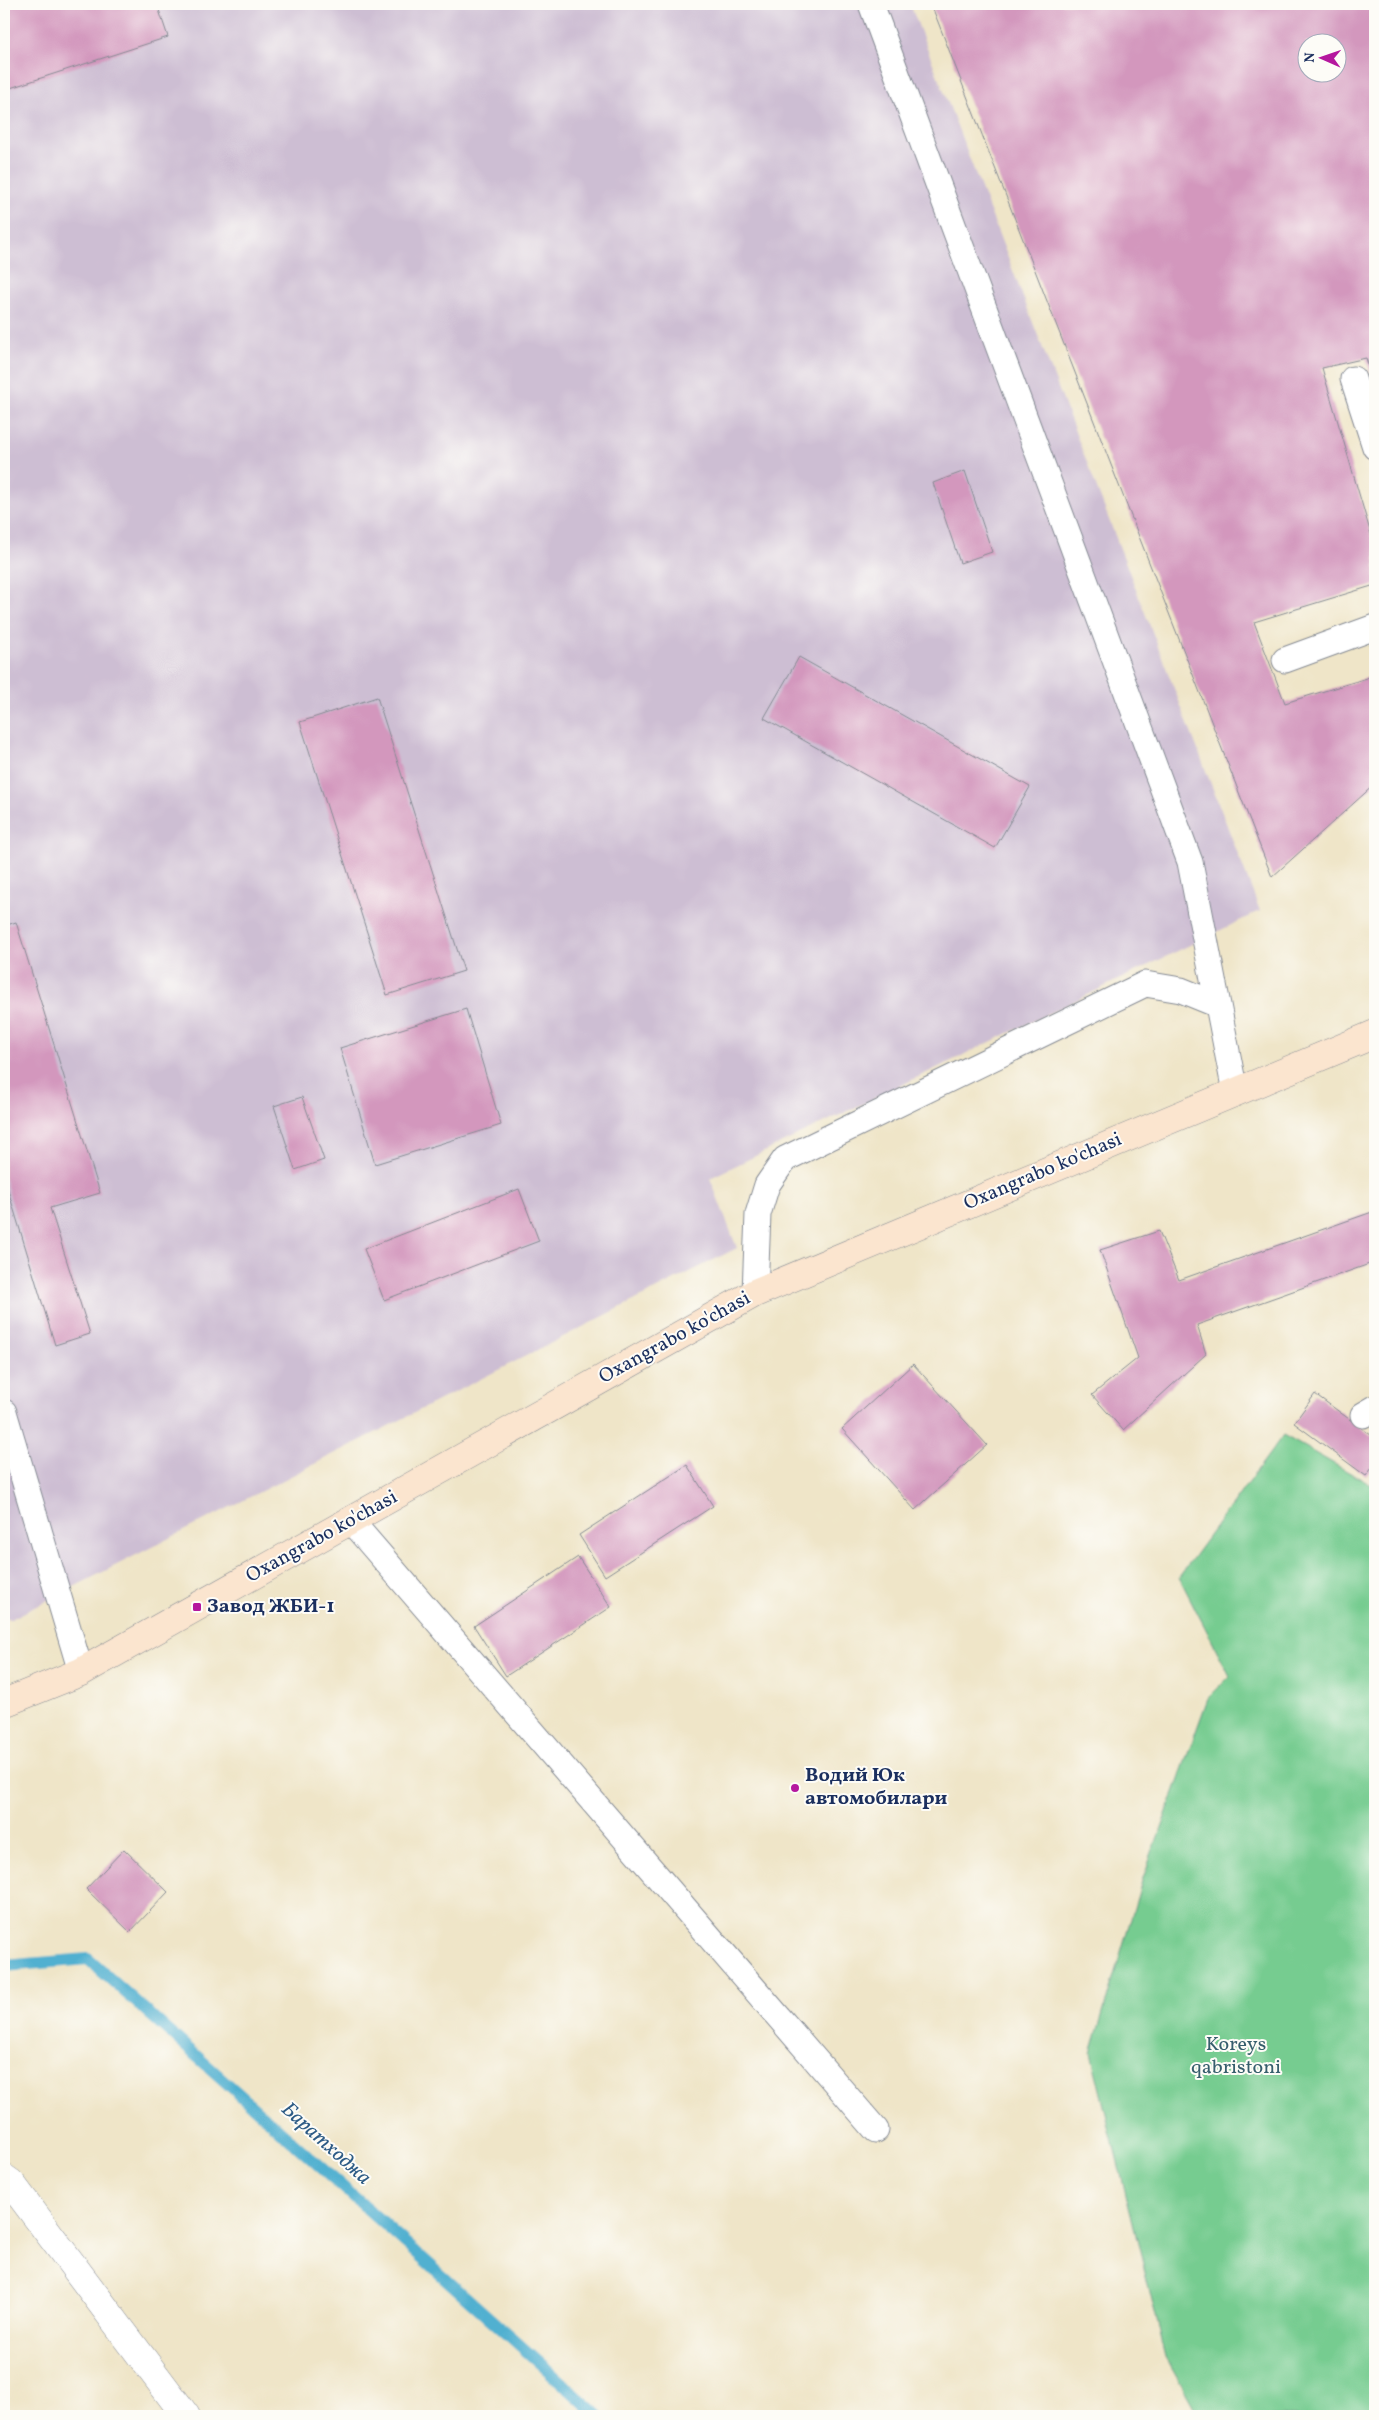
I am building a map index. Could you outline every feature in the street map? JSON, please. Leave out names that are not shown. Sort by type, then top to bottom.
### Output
[{"type":"main road","name":"Oxangrabo ko'chasi","points":[[4,1704],[81,1672],[755,1293],[1375,1034]]},
{"type":"street","points":[[4,2178],[12,2183],[186,2416]]},
{"type":"lane","points":[[871,4],[1190,862],[1235,1092]]},
{"type":"lane","points":[[1353,379],[1371,419],[1375,447]]},
{"type":"lane","points":[[1285,660],[1375,626]]},
{"type":"lane","points":[[755,1293],[758,1214],[767,1185],[785,1159],[1145,984],[1181,990],[1218,1005]]},
{"type":"lane","points":[[4,1412],[81,1672]]},
{"type":"lane","points":[[351,1520],[876,2130]]},
{"type":"shaded area","points":[[4,4],[910,4],[1260,911],[710,1178],[737,1248],[11,1619],[4,1619]]},
{"type":"green space","name":"Koreys qabristoni","points":[[1283,1435],[1375,1487],[1375,2416],[1199,2416],[1166,2357],[1091,2053],[1142,1881],[1208,1698],[1230,1676],[1179,1577]]},
{"type":"building","points":[[4,4],[157,4],[168,37],[4,90]]},
{"type":"building","points":[[931,4],[1375,4],[1375,388],[1366,358],[1322,368],[1375,548],[1375,585],[1254,622],[1285,703],[1367,678],[1375,671],[1375,784],[1272,877]]},
{"type":"building","points":[[965,471],[992,552],[960,563],[933,483]]},
{"type":"building","points":[[799,657],[1030,787],[995,848],[764,718]]},
{"type":"building","points":[[377,697],[464,971],[387,995],[300,722]]},
{"type":"building","points":[[16,922],[100,1193],[50,1208],[90,1334],[55,1345],[4,1177],[4,926]]},
{"type":"building","points":[[466,1009],[501,1125],[375,1164],[340,1048]]},
{"type":"building","points":[[302,1097],[324,1160],[295,1170],[274,1106]]},
{"type":"building","points":[[519,1189],[539,1241],[384,1300],[364,1249]]},
{"type":"building","points":[[1375,1211],[1375,1262],[1197,1325],[1206,1354],[1123,1430],[1092,1395],[1138,1358],[1100,1250],[1159,1231],[1179,1280]]},
{"type":"building","points":[[913,1364],[987,1445],[915,1510],[842,1429]]},
{"type":"building","points":[[1315,1394],[1375,1438],[1375,1464],[1366,1476],[1294,1423]]},
{"type":"building","points":[[687,1465],[713,1506],[605,1576],[579,1535]]},
{"type":"building","points":[[578,1557],[611,1607],[506,1676],[474,1626]]},
{"type":"building","points":[[124,1849],[168,1892],[130,1932],[86,1889]]},
{"type":"waterway","name":"Баратходжа","points":[[4,1966],[88,1959],[599,2416]]},
{"type":"place","name":"Завод ЖБИ-1","points":[[197,1607]]},
{"type":"place","name":"Водий Юк автомобилари","points":[[795,1788]]}]
